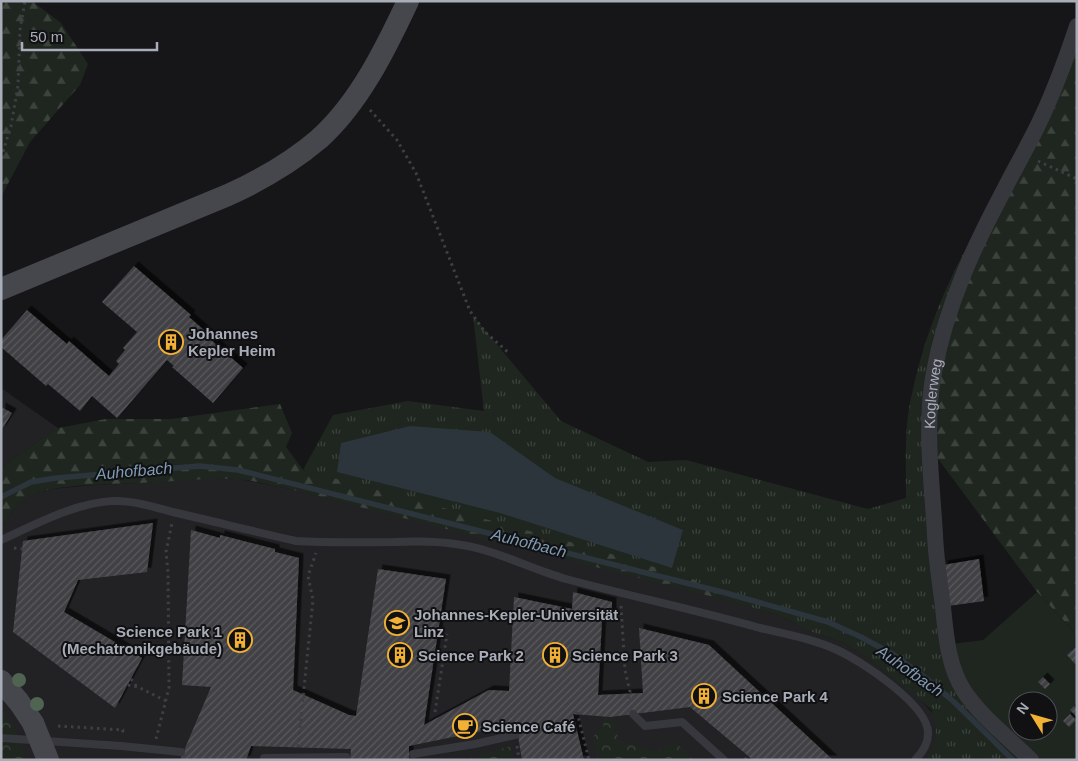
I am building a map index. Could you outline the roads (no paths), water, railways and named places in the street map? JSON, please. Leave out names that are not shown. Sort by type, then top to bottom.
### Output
[{"type":"street","points":[[1,289],[250,185],[289,162],[320,138],[344,112],[384,49],[408,1]]},
{"type":"street","name":"Koglerweg","points":[[1031,760],[975,705],[958,681],[952,665],[936,556],[929,445],[930,408],[940,342],[959,284],[984,228],[1023,154],[1055,86],[1077,26]]},
{"type":"street","points":[[1,681],[19,702],[33,724],[48,760]]},
{"type":"lane","points":[[1,540],[32,525],[73,510],[114,501],[144,505],[296,541],[320,543],[429,541],[460,544],[486,550],[529,567],[566,578],[734,620],[837,650],[882,677],[912,702],[926,720],[928,734],[924,751],[915,760]]},
{"type":"lane","points":[[633,714],[645,726],[682,722],[724,760]]},
{"type":"lane","points":[[413,754],[475,744],[515,735]]},
{"type":"lane","points":[[1,738],[181,752]]},
{"type":"lane","points":[[159,760],[163,751]]},
{"type":"lane","points":[[264,758],[346,757]]},
{"type":"waterway","name":"Auhofbach","points":[[1,497],[31,482],[56,478],[200,466],[238,470],[726,593],[828,622],[894,655],[954,702],[1013,760]]},
{"type":"place","name":"Johannes Kepler Heim","points":[[171,342]]},
{"type":"place","name":"Johannes-Kepler-Universität Linz","points":[[397,623]]},
{"type":"place","name":"Science Park 1 (Mechatronikgebäude)","points":[[240,640]]},
{"type":"place","name":"Science Park 2","points":[[400,655]]},
{"type":"place","name":"Science Park 3","points":[[555,655]]},
{"type":"place","name":"Science Park 4","points":[[704,696]]},
{"type":"place","name":"Science Café","points":[[465,726]]}]
